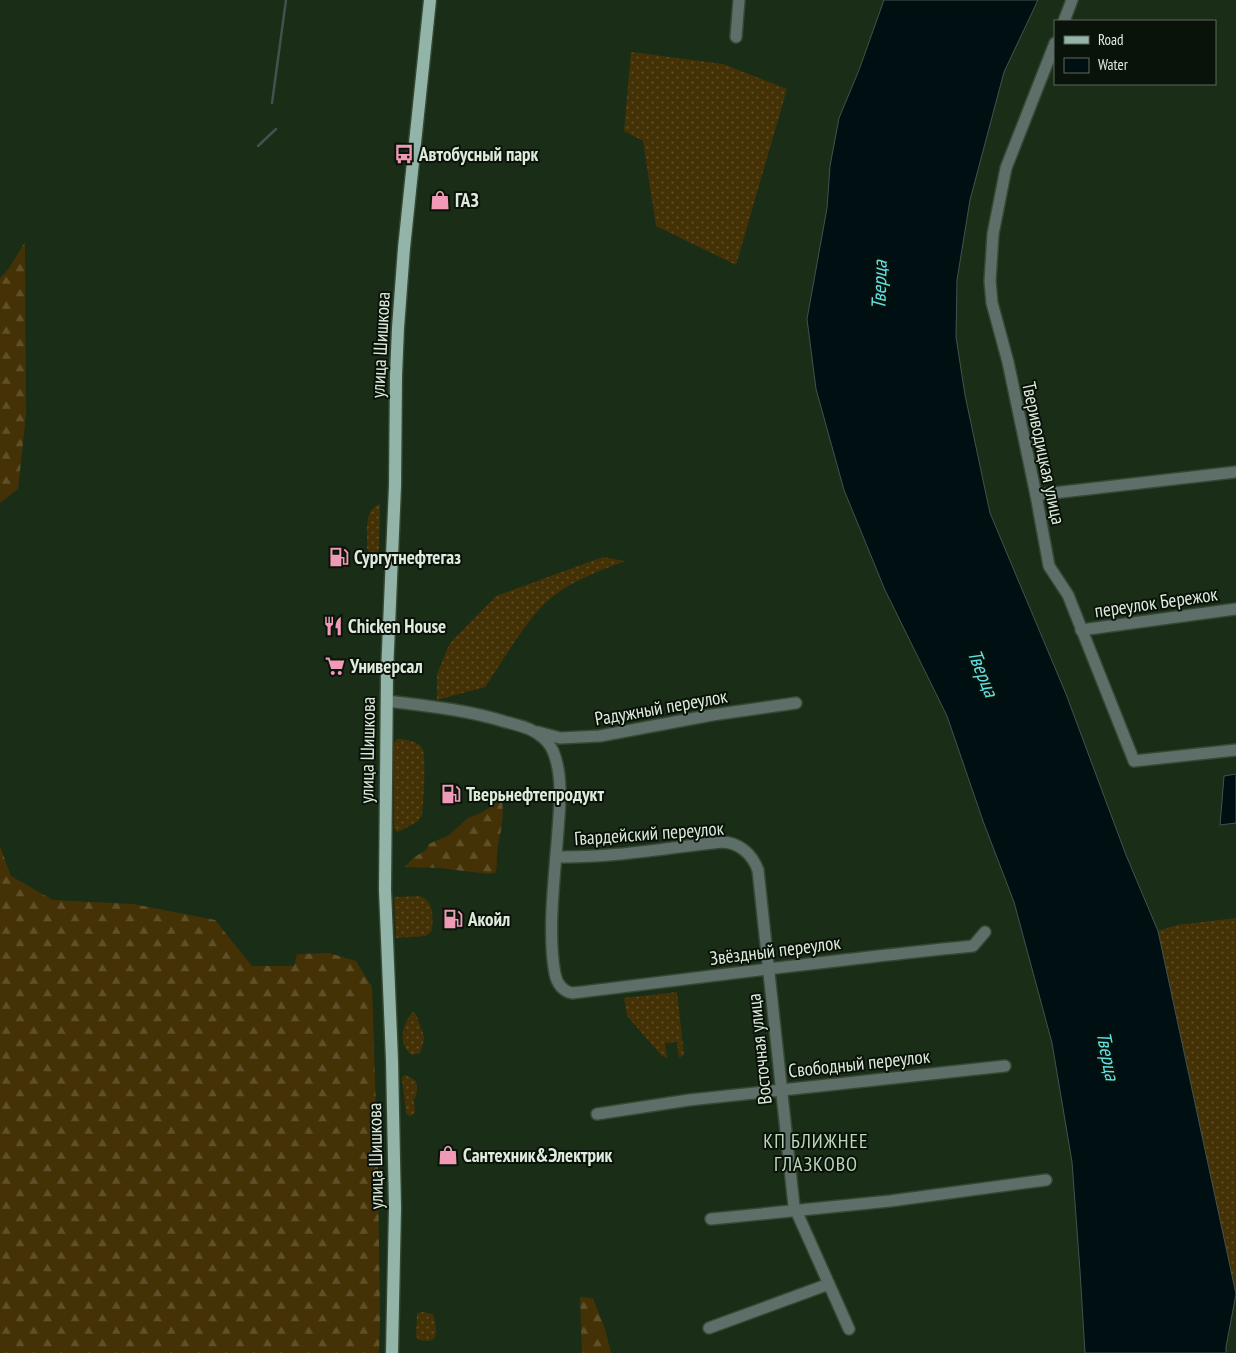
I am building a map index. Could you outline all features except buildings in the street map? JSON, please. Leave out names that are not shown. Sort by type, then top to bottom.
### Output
[{"type":"main road","name":"улица Шишкова","points":[[392,1353],[394,1208],[392,1060],[385,899],[387,701],[398,328],[404,248],[430,0]]},
{"type":"street","points":[[736,37],[739,0]]},
{"type":"street","points":[[1064,20],[1072,0]]},
{"type":"street","name":"Твериводицкая улица","points":[[1054,46],[1006,168],[993,234],[991,272],[992,303],[1008,362],[1049,566],[1068,595],[1134,761],[1236,750]]},
{"type":"street","points":[[1036,495],[1236,472]]},
{"type":"street","name":"переулок Бережок","points":[[1081,630],[1236,609]]},
{"type":"street","name":"Радужный переулок","points":[[387,701],[439,707],[495,718],[560,738],[600,736],[712,715],[796,703]]},
{"type":"street","points":[[533,731],[546,740],[552,749],[557,765],[560,801],[556,857]]},
{"type":"street","name":"Гвардейский переулок","points":[[556,857],[614,854],[721,842],[735,844],[744,850]]},
{"type":"street","name":"Восточная улица","points":[[744,850],[758,870],[780,1089],[795,1210],[849,1329]]},
{"type":"street","name":"Звёздный переулок","points":[[556,857],[552,935],[555,975],[561,987],[572,993],[852,958],[973,946],[985,932]]},
{"type":"street","name":"Свободный переулок","points":[[597,1114],[780,1089],[1005,1066]]},
{"type":"street","points":[[711,1218],[890,1201],[1046,1180]]},
{"type":"street","points":[[709,1328],[829,1284]]},
{"type":"green space","points":[[631,52],[723,64],[787,89],[736,265],[656,226],[643,141],[624,131]]},
{"type":"green space","points":[[25,242],[26,415],[18,489],[0,503],[0,278],[9,268]]},
{"type":"green space","points":[[380,504],[379,551],[374,554],[369,552],[367,548],[368,523],[371,511]]},
{"type":"green space","points":[[603,557],[625,561],[578,581],[560,591],[543,605],[516,639],[485,687],[437,700],[437,674],[450,643],[496,596]]},
{"type":"green space","points":[[397,739],[411,741],[422,748],[424,770],[422,816],[417,822],[398,832],[394,827],[394,743]]},
{"type":"green space","points":[[502,801],[502,823],[495,873],[405,867],[413,858],[426,850],[429,844],[449,835],[468,818],[489,808],[492,803]]},
{"type":"green space","points":[[0,846],[11,876],[53,900],[133,904],[215,920],[252,966],[294,966],[297,954],[329,953],[356,961],[372,987],[378,1170],[379,1353],[0,1353]]},
{"type":"green space","points":[[419,896],[427,901],[432,909],[432,930],[426,936],[396,938],[394,897]]},
{"type":"green space","points":[[1236,918],[1236,1294],[1158,931],[1177,925]]},
{"type":"green space","points":[[677,992],[684,1055],[679,1058],[677,1042],[665,1043],[667,1058],[662,1056],[627,1016],[624,998]]},
{"type":"green space","points":[[413,1012],[416,1014],[424,1040],[420,1053],[412,1055],[404,1046],[403,1034],[406,1022]]},
{"type":"green space","points":[[406,1075],[416,1081],[417,1088],[414,1099],[415,1112],[409,1116],[406,1113],[402,1078]]},
{"type":"green space","points":[[580,1297],[593,1298],[605,1329],[611,1353],[582,1353]]},
{"type":"green space","points":[[417,1313],[433,1314],[435,1323],[436,1333],[434,1339],[428,1341],[419,1340],[416,1336]]},
{"type":"water","name":"Тверца","points":[[884,0],[1038,0],[1004,72],[970,200],[957,280],[956,337],[965,395],[990,513],[1066,694],[1126,855],[1158,931],[1236,1294],[1226,1353],[1085,1353],[1072,1162],[1052,1043],[1014,902],[983,821],[947,716],[885,590],[844,490],[816,389],[807,319],[827,208],[830,166],[839,118],[859,70]]},
{"type":"water","points":[[1236,774],[1236,823],[1220,825],[1224,776]]},
{"type":"waterway","points":[[272,103],[286,0]]},
{"type":"waterway","points":[[258,146],[276,129]]},
{"type":"place","name":"Автобусный парк","points":[[404,154]]},
{"type":"place","name":"ГАЗ","points":[[440,200]]},
{"type":"place","name":"Сургутнефтегаз","points":[[339,557]]},
{"type":"place","name":"Chicken House","points":[[333,626]]},
{"type":"place","name":"Универсал","points":[[335,666]]},
{"type":"place","name":"Тверьнефтепродукт","points":[[451,794]]},
{"type":"place","name":"Акойл","points":[[453,919]]},
{"type":"place","name":"Сантехник&Электрик","points":[[448,1155]]},
{"type":"district","name":"КП БЛИЖНЕЕ ГЛАЗКОВО","points":[[816,1152]]}]
